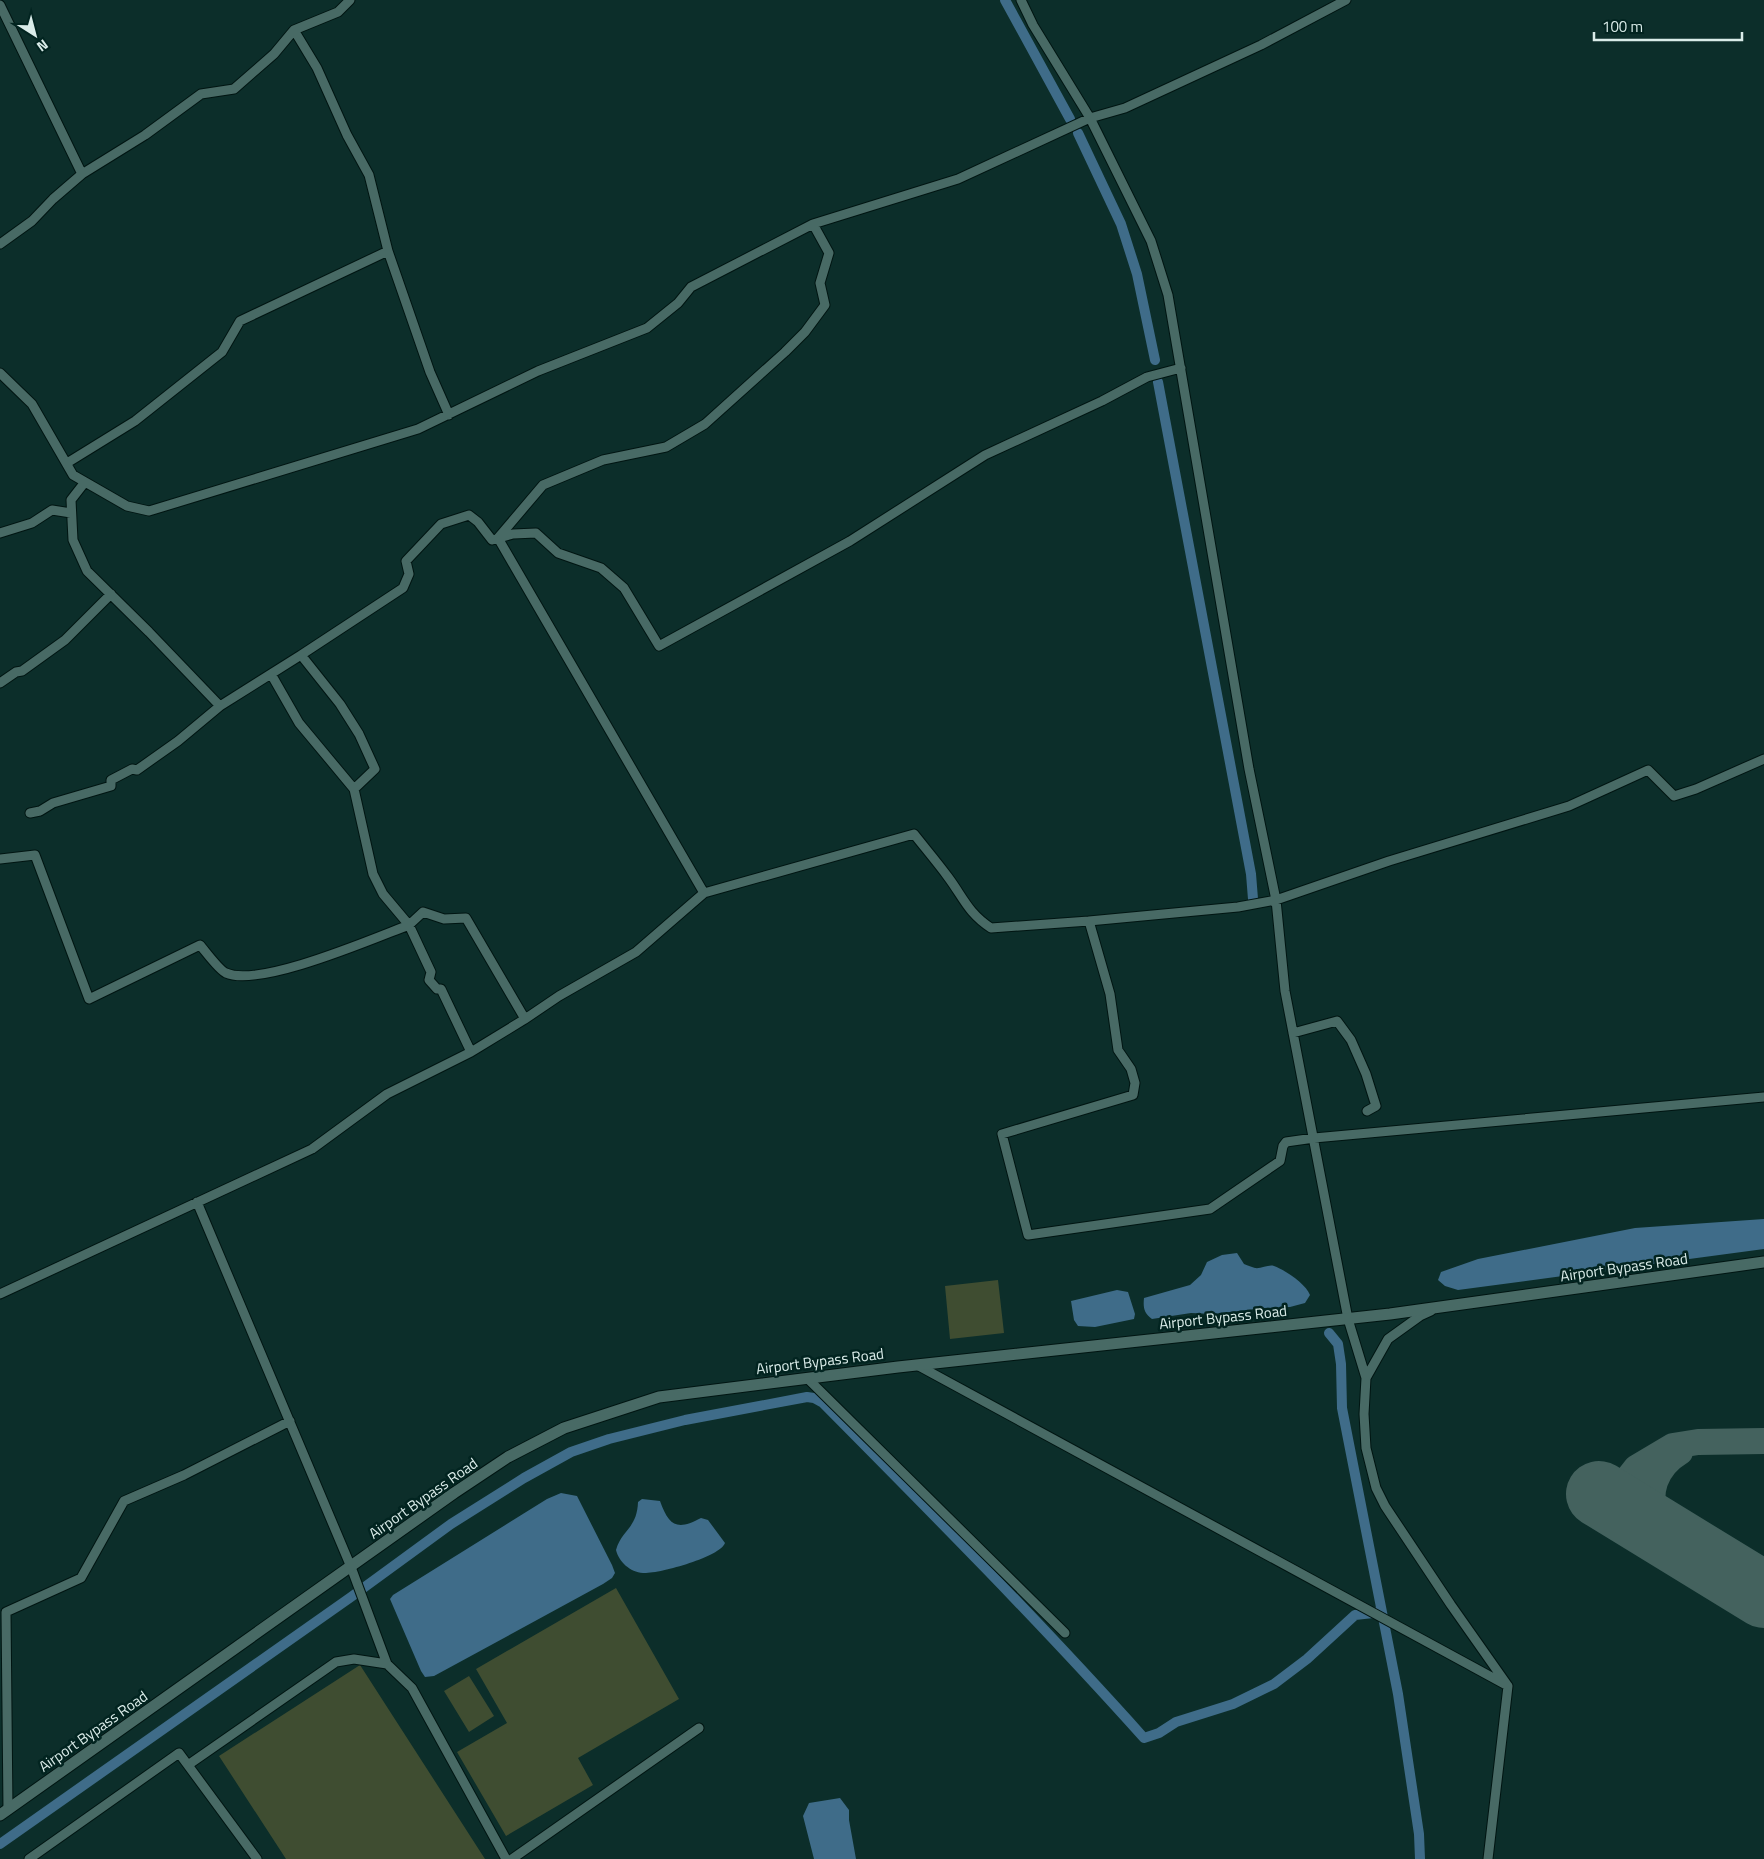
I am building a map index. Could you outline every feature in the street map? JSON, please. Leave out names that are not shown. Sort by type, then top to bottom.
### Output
[{"type":"street","points":[[0,244],[32,221],[53,199],[82,174],[145,135],[201,94],[234,89],[274,54],[294,30],[338,12],[350,0]]},
{"type":"street","points":[[1021,0],[1033,25],[1090,118],[1151,241],[1168,295],[1249,768],[1276,900],[1285,991],[1348,1319],[1366,1378],[1364,1414],[1366,1448],[1376,1488],[1385,1506],[1508,1686],[1488,1859]]},
{"type":"street","points":[[0,373],[32,404],[73,475],[127,506],[149,511],[418,429],[538,371],[647,328],[678,304],[691,287],[813,224],[958,179],[1090,118],[1125,108],[1261,45],[1346,0]]},
{"type":"street","points":[[0,5],[82,174]]},
{"type":"street","points":[[294,30],[317,68],[347,135],[370,175],[388,251],[430,372],[449,415]]},
{"type":"street","points":[[498,538],[543,485],[603,460],[666,447],[704,424],[785,352],[805,332],[825,305],[820,283],[829,253],[813,224]]},
{"type":"street","points":[[67,463],[135,421],[222,352],[240,321],[388,251]]},
{"type":"street","points":[[30,813],[40,811],[53,803],[111,786],[111,780],[132,769],[137,770],[178,741],[220,706],[403,588],[409,574],[406,561],[441,524],[469,515],[478,522],[492,540],[513,534],[536,533],[558,552],[602,568],[624,588],[659,646],[850,541],[985,456],[1085,409],[1147,377],[1181,368]]},
{"type":"street","points":[[86,482],[70,500],[73,540],[87,571],[220,706]]},
{"type":"street","points":[[0,533],[32,523],[52,510],[72,513]]},
{"type":"street","points":[[498,538],[704,893]]},
{"type":"street","points":[[0,683],[16,672],[22,671],[65,640],[110,594]]},
{"type":"street","points":[[301,655],[340,704],[376,769],[354,790]]},
{"type":"street","points":[[271,674],[299,723],[354,790],[373,874],[383,894],[409,925],[431,972],[429,980],[437,989],[441,989],[471,1052]]},
{"type":"street","points":[[0,1294],[312,1149],[387,1094],[471,1052],[559,996],[636,952],[704,893],[914,834],[949,878],[972,913],[990,928],[1089,921],[1238,906],[1276,900],[1389,861],[1569,806],[1648,770],[1674,796],[1696,789],[1764,759]]},
{"type":"street","points":[[0,859],[34,855],[89,999],[200,945],[224,973],[239,976],[287,970],[409,925],[423,912],[444,919],[466,918],[525,1019]]},
{"type":"street","points":[[1089,921],[1110,994],[1118,1050],[1131,1069],[1135,1083],[1133,1095],[1002,1134],[1028,1235],[1210,1209],[1280,1161],[1284,1143],[1314,1138],[1764,1097]]},
{"type":"street","points":[[1293,1033],[1338,1021],[1352,1040],[1366,1074],[1376,1106],[1367,1111]]},
{"type":"street","points":[[197,1202],[351,1567],[387,1664],[412,1688],[506,1859]]},
{"type":"street","name":"Airport Bypass Road","points":[[4,1812],[508,1457],[564,1428],[659,1397],[917,1365],[1348,1319],[1764,1262]]},
{"type":"street","points":[[1366,1378],[1388,1339],[1420,1316],[1442,1307]]},
{"type":"street","points":[[917,1365],[1508,1686]]},
{"type":"street","points":[[807,1378],[1065,1634]]},
{"type":"street","points":[[4,1812],[6,1612],[81,1578],[124,1502],[184,1475],[290,1421]]},
{"type":"street","points":[[188,1765],[336,1662],[354,1659],[387,1664]]},
{"type":"street","points":[[512,1859],[698,1728]]},
{"type":"street","points":[[29,1859],[179,1753],[257,1859]]},
{"type":"green space","points":[[998,1280],[1004,1333],[950,1339],[945,1286]]},
{"type":"green space","points":[[616,1588],[679,1699],[578,1758],[593,1785],[506,1836],[457,1752],[507,1723],[476,1669]]},
{"type":"green space","points":[[360,1665],[485,1859],[286,1859],[219,1756]]},
{"type":"green space","points":[[469,1676],[494,1716],[469,1732],[444,1691]]},
{"type":"water","points":[[1764,1219],[1764,1249],[1458,1290],[1445,1286],[1438,1280],[1441,1272],[1478,1259],[1635,1228]]},
{"type":"water","points":[[1237,1253],[1244,1264],[1255,1268],[1274,1266],[1295,1278],[1310,1295],[1305,1303],[1290,1307],[1214,1314],[1191,1313],[1152,1319],[1147,1315],[1144,1307],[1144,1298],[1190,1285],[1201,1275],[1207,1262],[1222,1255]]},
{"type":"water","points":[[1117,1290],[1128,1292],[1135,1314],[1134,1319],[1095,1327],[1078,1326],[1074,1320],[1071,1301]]},
{"type":"water","points":[[561,1493],[577,1496],[612,1565],[615,1573],[612,1578],[434,1676],[425,1677],[390,1599],[393,1595],[547,1499]]},
{"type":"water","points":[[642,1499],[660,1501],[667,1516],[675,1524],[686,1524],[701,1518],[708,1520],[725,1543],[712,1554],[675,1568],[651,1573],[634,1571],[622,1562],[616,1550],[622,1537],[632,1524],[638,1502]]},
{"type":"water","points":[[840,1798],[849,1810],[856,1859],[814,1859],[803,1816],[809,1803]]},
{"type":"waterway","points":[[1005,0],[1070,119]]},
{"type":"waterway","points":[[1078,133],[1121,224],[1137,274],[1155,360]]},
{"type":"waterway","points":[[1158,382],[1251,874],[1253,899]]},
{"type":"waterway","points":[[1329,1333],[1338,1344],[1341,1364],[1342,1408],[1398,1694],[1419,1834],[1420,1859]]},
{"type":"waterway","points":[[0,1844],[351,1597],[451,1524],[524,1478],[571,1452],[609,1439],[685,1420],[807,1397],[814,1398],[823,1403],[864,1444],[1026,1610],[1144,1738],[1159,1733],[1176,1722],[1233,1704],[1274,1684],[1307,1659],[1355,1615],[1382,1612]]},
{"type":"taxiway","points":[[1610,1501],[1636,1468],[1673,1446],[1698,1442],[1764,1441]]},
{"type":"taxiway","points":[[1669,1537],[1657,1521],[1652,1501],[1653,1491],[1655,1482],[1664,1465],[1680,1452]]},
{"type":"runway","points":[[1599,1494],[1764,1595]]}]
